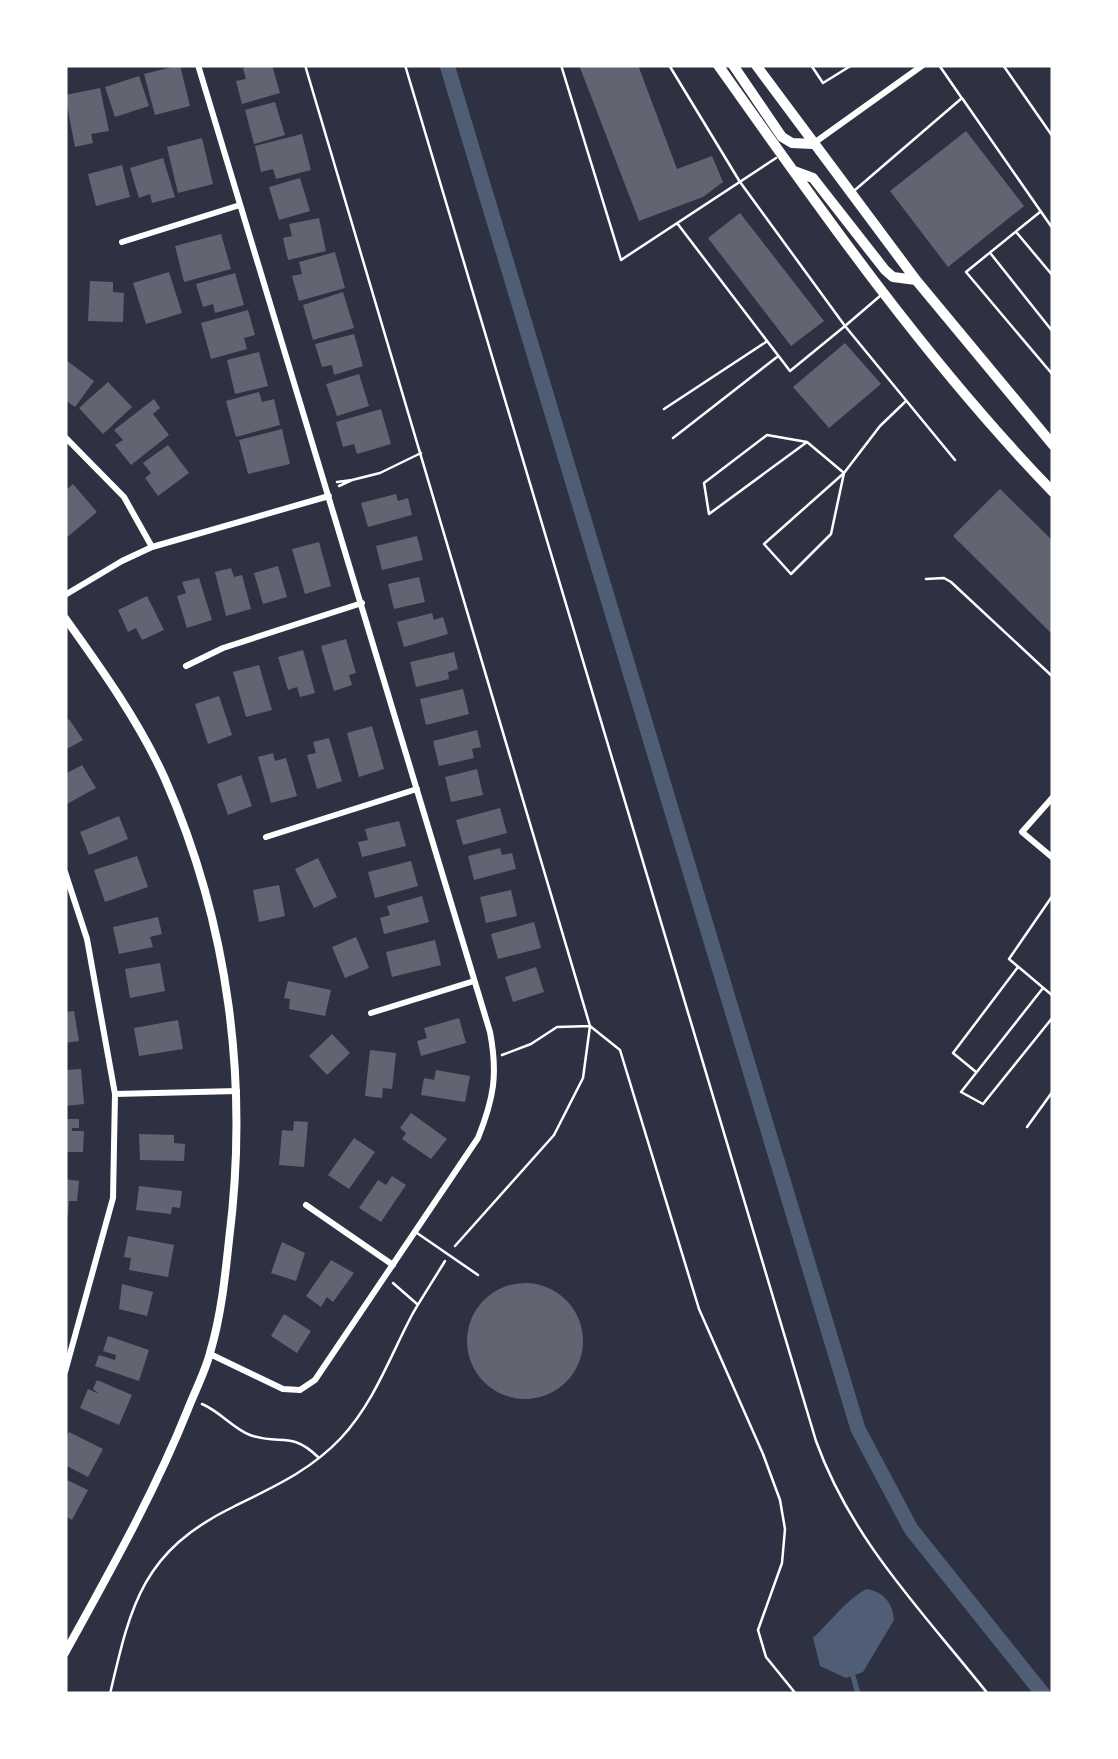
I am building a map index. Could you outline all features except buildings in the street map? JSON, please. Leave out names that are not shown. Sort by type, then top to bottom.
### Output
[{"type":"main road","points":[[718,65],[885,292],[1053,492]]},
{"type":"main road","points":[[733,65],[782,137],[792,143],[813,144]]},
{"type":"main road","points":[[756,65],[916,280],[1053,445]]},
{"type":"main road","points":[[794,172],[813,178],[885,270],[893,277],[916,280]]},
{"type":"street","points":[[198,65],[417,788],[494,1058],[493,1093],[478,1138],[315,1380],[300,1390],[283,1389],[210,1354]]},
{"type":"street","points":[[813,144],[918,66]]},
{"type":"street","points":[[122,242],[240,204]]},
{"type":"street","points":[[65,437],[124,497],[152,548]]},
{"type":"street","points":[[65,595],[122,560],[152,548],[328,491]]},
{"type":"street","points":[[186,666],[223,648],[362,604]]},
{"type":"street","points":[[65,618],[128,714],[164,778],[192,852],[218,939],[232,1012],[237,1091],[233,1210],[210,1354],[171,1452],[65,1653]]},
{"type":"street","points":[[266,837],[417,788]]},
{"type":"street","points":[[1053,798],[1022,832],[1053,858]]},
{"type":"street","points":[[65,872],[87,939],[115,1094],[113,1198],[65,1372]]},
{"type":"street","points":[[371,1013],[474,981]]},
{"type":"street","points":[[115,1094],[237,1091]]},
{"type":"street","points":[[306,1205],[393,1264]]},
{"type":"lane","points":[[561,65],[621,260],[782,154]]},
{"type":"lane","points":[[669,65],[740,182],[845,326],[954,460]]},
{"type":"lane","points":[[811,65],[822,83],[852,65]]},
{"type":"lane","points":[[938,65],[1053,229]]},
{"type":"lane","points":[[1003,65],[1053,138]]},
{"type":"lane","points":[[850,194],[962,98]]},
{"type":"lane","points":[[1041,212],[966,272],[1052,375]]},
{"type":"lane","points":[[677,223],[790,371],[885,292]]},
{"type":"lane","points":[[1016,232],[1053,276]]},
{"type":"lane","points":[[990,253],[1053,332]]},
{"type":"lane","points":[[664,409],[767,341]]},
{"type":"lane","points":[[673,438],[778,356]]},
{"type":"lane","points":[[844,473],[831,534],[791,574],[764,544],[844,473],[880,426],[906,401]]},
{"type":"lane","points":[[807,442],[708,514],[704,483],[767,435],[807,442],[844,473]]},
{"type":"lane","points":[[926,579],[944,578],[950,582],[1053,678]]},
{"type":"lane","points":[[1053,895],[1009,959],[1053,996]]},
{"type":"lane","points":[[976,1072],[953,1053],[1018,967]]},
{"type":"lane","points":[[1043,988],[960,1092],[983,1104],[1053,1017]]},
{"type":"lane","points":[[1027,1127],[1053,1091]]},
{"type":"lane","points":[[415,1232],[478,1275]]},
{"type":"path","points":[[110,1694],[127,1619],[150,1574],[179,1541],[204,1522],[282,1485],[319,1458],[367,1408],[448,1254],[554,1135],[583,1078],[590,1026],[304,65]]},
{"type":"path","points":[[405,65],[828,1472],[860,1534],[988,1694]]},
{"type":"path","points":[[328,491],[380,473],[421,453]]},
{"type":"path","points":[[494,1058],[531,1044],[557,1028],[590,1026],[620,1050],[699,1309],[772,1473],[783,1512],[782,1563],[759,1623],[759,1638],[766,1656],[796,1694]]},
{"type":"path","points":[[385,1276],[418,1305]]},
{"type":"path","points":[[192,1400],[219,1411],[238,1429],[254,1436],[296,1440],[319,1458]]},
{"type":"water","points":[[866,1589],[886,1599],[894,1620],[863,1672],[846,1678],[820,1666],[813,1638]]},
{"type":"waterway","points":[[447,65],[858,1429],[911,1529],[1043,1694]]},
{"type":"waterway","points":[[853,1676],[858,1694]]}]
